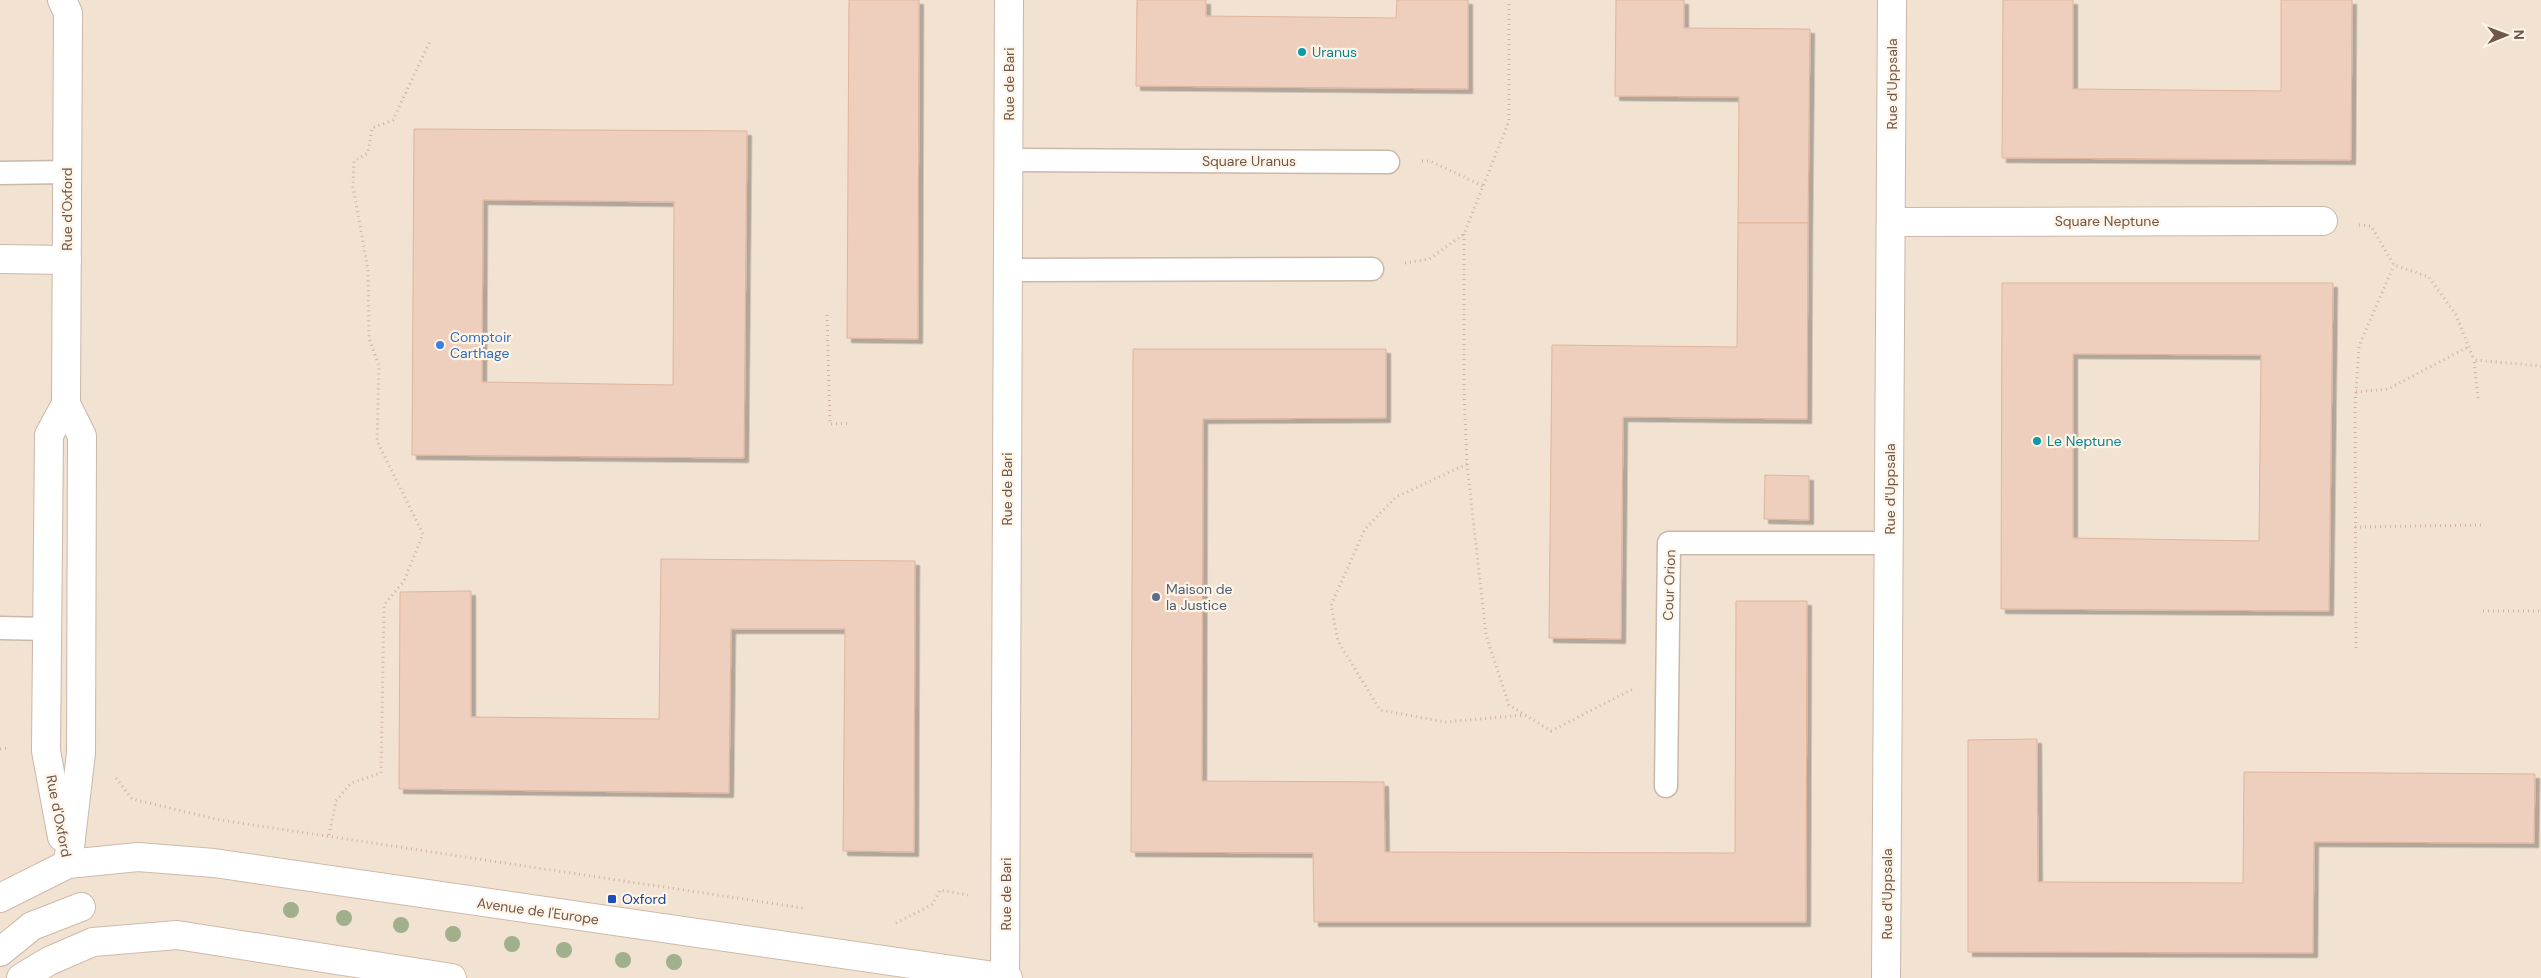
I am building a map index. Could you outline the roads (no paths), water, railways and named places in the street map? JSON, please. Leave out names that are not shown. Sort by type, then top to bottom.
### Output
[{"type":"street","name":"Rue de Bari","points":[[1006,978],[1009,0]]},
{"type":"street","name":"Rue d'Uppsala","points":[[1886,978],[1892,0]]},
{"type":"street","name":"Rue d'Oxford","points":[[68,864],[81,753],[82,436],[66,404],[70,4]]},
{"type":"street","name":"Square Neptune","points":[[1891,222],[2323,221]]},
{"type":"street","points":[[0,259],[67,260]]},
{"type":"street","name":"Rue d'Oxford","points":[[66,404],[49,435],[49,629],[46,751],[68,864]]},
{"type":"street","name":"Avenue de l'Europe","points":[[68,864],[138,857],[227,864],[1006,978]]},
{"type":"street","points":[[0,898],[68,864],[92,942]]},
{"type":"street","points":[[0,952],[32,926],[81,907]]},
{"type":"street","points":[[21,978],[49,960],[92,942],[177,935],[452,978]]},
{"type":"lane","name":"Square Uranus","points":[[1008,160],[1388,162]]},
{"type":"lane","points":[[0,173],[67,172]]},
{"type":"lane","points":[[1008,270],[1372,269]]},
{"type":"lane","name":"Cour Orion","points":[[1666,786],[1669,543],[1889,543]]},
{"type":"lane","points":[[0,628],[49,629]]},
{"type":"place","name":"Uranus","points":[[1302,52]]},
{"type":"place","name":"Comptoir Carthage","points":[[440,345]]},
{"type":"place","name":"Le Neptune","points":[[2037,441]]},
{"type":"place","name":"Maison de la Justice","points":[[1156,597]]},
{"type":"place","name":"Oxford","points":[[612,899]]}]
